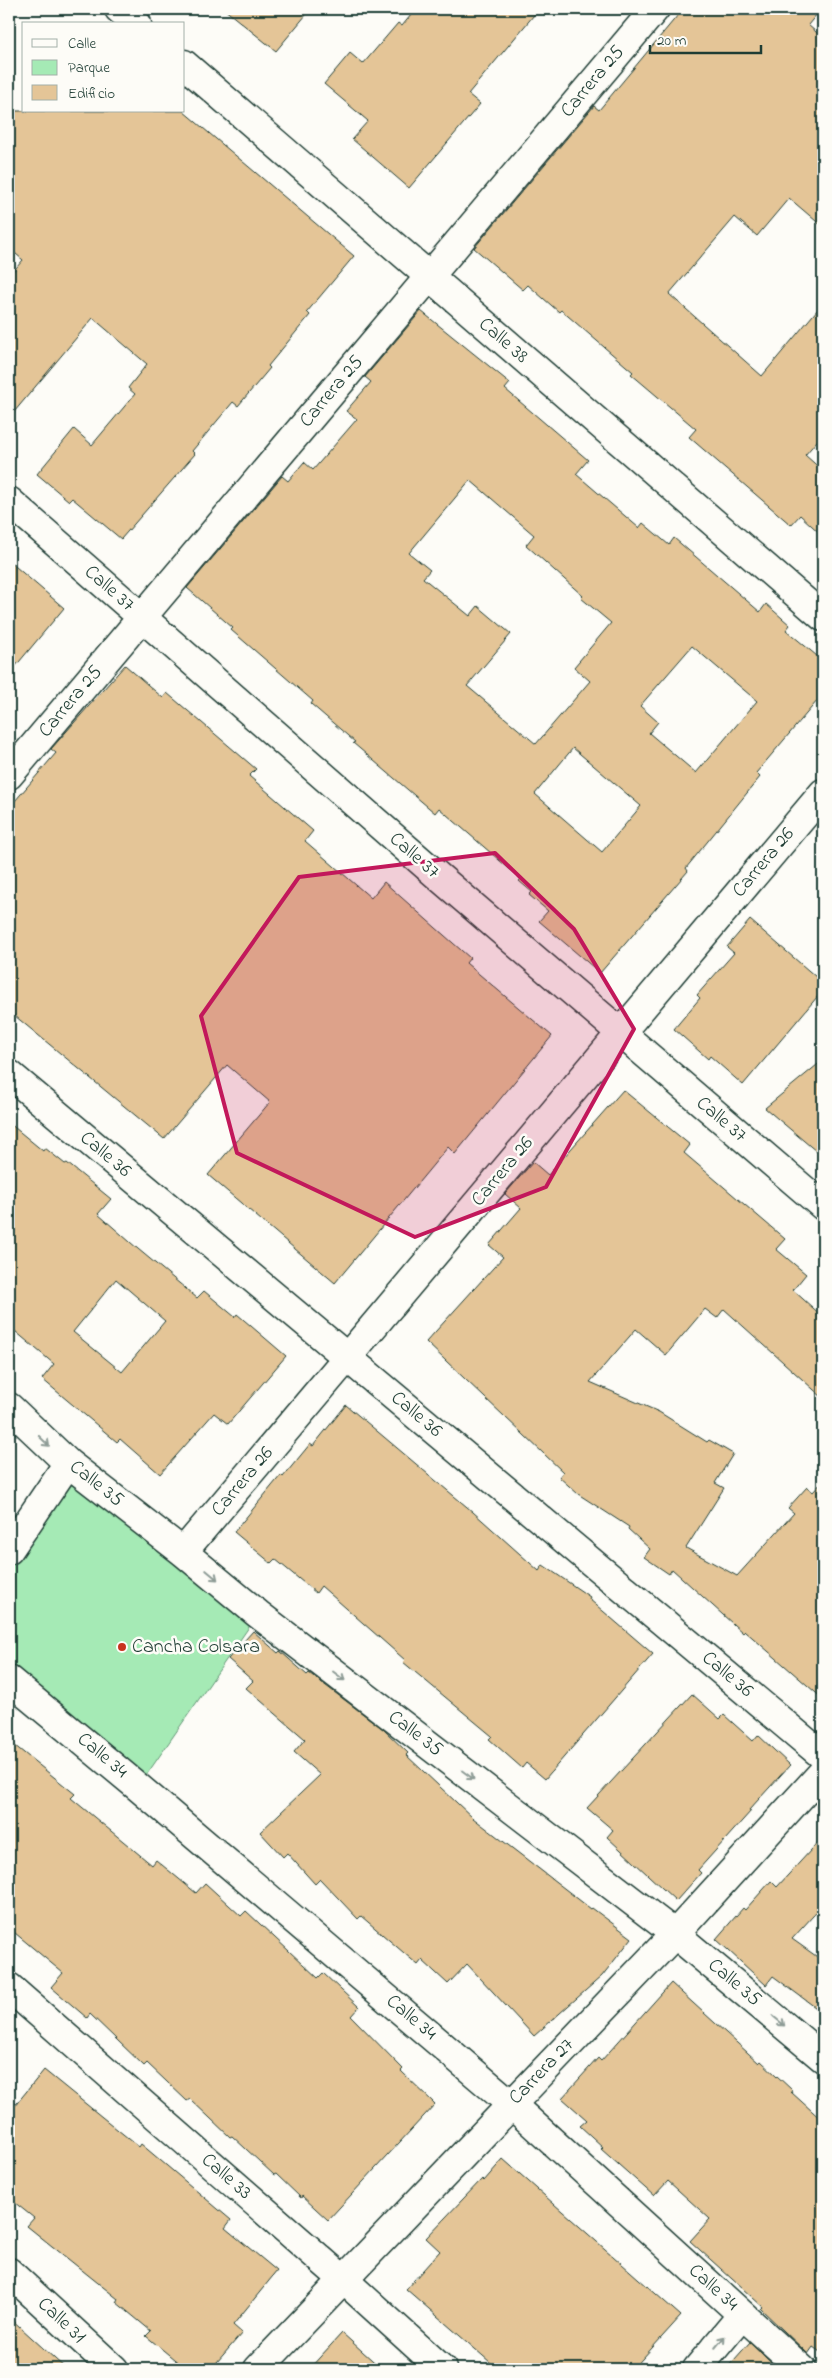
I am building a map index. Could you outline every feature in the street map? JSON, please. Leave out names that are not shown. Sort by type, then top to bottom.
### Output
[{"type":"street","points":[[120,9],[135,22]]},
{"type":"street","name":"Carrera 25","points":[[9,775],[655,9]]},
{"type":"street","name":"Calle 38","points":[[185,65],[823,617]]},
{"type":"street","name":"Calle 37","points":[[9,501],[620,1034],[823,1206]]},
{"type":"street","name":"Carrera 26","points":[[184,1552],[823,793]]},
{"type":"street","name":"Calle 36","points":[[9,1074],[823,1756]]},
{"type":"street","name":"Calle 35","points":[[9,1407],[68,1463],[184,1552],[258,1614],[675,1934],[823,2058]]},
{"type":"street","points":[[9,1550],[68,1463]]},
{"type":"street","name":"Calle 34","points":[[9,1680],[138,1786],[511,2104],[802,2369]]},
{"type":"street","name":"Carrera 27","points":[[258,2369],[675,1934],[823,1772]]},
{"type":"street","name":"Calle 33","points":[[9,1987],[344,2280],[442,2369]]},
{"type":"street","name":"Calle 31","points":[[9,2272],[114,2369]]},
{"type":"street","points":[[697,2369],[742,2315]]},
{"type":"highlighted area","points":[[495,853],[574,929],[634,1029],[546,1187],[415,1237],[237,1153],[201,1016],[299,877]]},
{"type":"green space","name":"Cancha Colsara","points":[[68,1463],[258,1614],[138,1787],[9,1680],[9,1550]]},
{"type":"building","points":[[224,9],[311,9],[276,51]]},
{"type":"building","points":[[416,9],[539,9],[468,94],[480,104],[409,188],[352,139],[368,121],[324,84],[350,53],[363,64],[398,23],[402,26]]},
{"type":"building","points":[[683,9],[821,9],[808,25],[823,38],[823,227],[789,198],[757,236],[735,217],[669,294],[762,376],[823,303],[823,434],[805,455],[823,471],[823,536],[800,515],[791,525],[689,437],[696,429],[631,374],[633,372],[561,310],[559,312],[528,285],[523,290],[474,248],[594,106],[599,110]]},
{"type":"building","points":[[9,111],[184,112],[354,256],[307,312],[310,315],[268,366],[270,368],[238,406],[233,402],[192,451],[195,454],[121,539],[72,498],[69,501],[37,474],[74,429],[92,445],[135,394],[128,388],[147,364],[93,318],[9,418],[9,276],[23,260],[9,248]]},
{"type":"building","points":[[421,311],[510,383],[505,389],[588,460],[576,474],[639,528],[643,523],[669,545],[674,538],[760,612],[766,604],[790,625],[786,630],[823,661],[823,694],[756,773],[760,777],[686,868],[688,871],[600,973],[539,921],[548,911],[529,895],[532,892],[519,881],[521,879],[439,808],[435,813],[353,743],[355,742],[311,704],[313,701],[231,630],[233,628],[187,588],[282,476],[288,481],[304,462],[313,470],[357,419],[346,411],[371,382],[365,377]],"holes":[[[470,480],[534,535],[526,545],[583,596],[581,598],[611,623],[574,667],[590,681],[536,744],[467,686],[511,634],[478,606],[470,616],[423,578],[430,570],[409,553]],[[692,646],[757,701],[696,773],[649,733],[658,722],[640,706]],[[573,748],[641,806],[602,852],[535,794]]]},
{"type":"building","points":[[9,561],[64,608],[9,674]]},
{"type":"building","points":[[125,665],[163,698],[167,693],[256,769],[249,776],[313,831],[305,841],[371,898],[384,882],[470,958],[466,963],[552,1036],[455,1154],[448,1147],[335,1283],[208,1175],[270,1102],[227,1065],[164,1139],[9,1011],[9,808],[56,753],[51,749]]},
{"type":"building","points":[[750,920],[823,983],[823,990],[743,1085],[710,1056],[708,1059],[674,1029],[700,998],[697,995],[734,953],[727,947]]},
{"type":"building","points":[[823,1060],[823,1157],[765,1108]]},
{"type":"building","points":[[623,1090],[690,1145],[684,1153],[785,1239],[776,1249],[806,1274],[793,1290],[823,1317],[823,1398],[724,1309],[717,1318],[705,1309],[666,1355],[636,1329],[590,1382],[659,1412],[707,1442],[709,1440],[733,1454],[715,1483],[724,1488],[686,1548],[737,1576],[794,1513],[788,1508],[807,1487],[813,1492],[823,1481],[823,1699],[745,1631],[743,1633],[672,1569],[669,1574],[644,1557],[650,1549],[628,1529],[629,1527],[578,1494],[559,1477],[563,1472],[426,1342],[503,1257],[489,1245],[521,1208],[505,1194],[533,1162],[548,1175]]},
{"type":"building","points":[[9,1123],[43,1151],[45,1148],[65,1164],[67,1163],[111,1199],[98,1214],[138,1249],[197,1298],[204,1291],[235,1317],[237,1314],[286,1356],[228,1424],[214,1413],[160,1474],[120,1439],[117,1442],[42,1379],[54,1364],[9,1326]],"holes":[[[116,1279],[165,1321],[122,1372],[73,1332]]]},
{"type":"building","points":[[346,1405],[473,1512],[539,1571],[543,1565],[590,1597],[589,1599],[653,1654],[545,1779],[526,1763],[522,1768],[489,1739],[492,1736],[403,1662],[405,1660],[321,1586],[316,1593],[275,1559],[271,1563],[234,1532],[281,1475],[283,1477],[310,1444],[313,1446]]},
{"type":"building","points":[[253,1631],[278,1653],[280,1651],[307,1675],[309,1673],[383,1729],[408,1753],[406,1755],[473,1818],[591,1909],[632,1938],[602,1976],[534,2036],[467,1964],[448,1984],[422,1960],[418,1965],[361,1916],[358,1919],[320,1879],[315,1884],[287,1853],[283,1857],[260,1832],[320,1775],[294,1752],[305,1739],[246,1688],[253,1681],[228,1659]]},
{"type":"building","points":[[692,1694],[720,1719],[724,1715],[753,1741],[758,1735],[790,1765],[698,1870],[701,1873],[676,1901],[607,1837],[613,1830],[587,1808]]},
{"type":"building","points":[[9,1741],[75,1794],[71,1798],[152,1865],[156,1860],[196,1893],[205,1883],[241,1916],[246,1911],[318,1978],[323,1973],[359,2007],[351,2016],[403,2069],[401,2071],[435,2104],[328,2220],[276,2174],[274,2175],[232,2136],[230,2137],[190,2099],[187,2101],[147,2063],[144,2066],[90,2014],[87,2018],[51,1987],[63,1973],[9,1928]]},
{"type":"building","points":[[823,1837],[823,1905],[792,1939],[823,1961],[823,2013],[773,1976],[766,1985],[716,1939],[743,1908],[745,1910],[771,1881],[777,1887]]},
{"type":"building","points":[[671,1983],[759,2063],[761,2061],[823,2121],[823,2354],[813,2347],[808,2354],[761,2309],[763,2307],[690,2241],[710,2219],[668,2181],[654,2196],[601,2149],[603,2147],[580,2126],[587,2120],[562,2098],[598,2058],[601,2061]]},
{"type":"building","points":[[44,2070],[139,2147],[141,2144],[231,2220],[225,2228],[277,2271],[233,2325],[242,2333],[211,2369],[186,2369],[146,2336],[151,2331],[116,2302],[118,2299],[27,2226],[34,2218],[9,2198],[9,2113]]},
{"type":"building","points":[[503,2159],[681,2316],[633,2369],[498,2369],[406,2289],[440,2251],[426,2238],[482,2179],[484,2181]]},
{"type":"building","points":[[9,2317],[66,2369],[9,2369]]},
{"type":"building","points":[[342,2333],[382,2369],[309,2369]]},
{"type":"building","points":[[750,2342],[779,2369],[726,2369]]},
{"type":"place","name":"Cancha Colsara","points":[[122,1647]]}]
